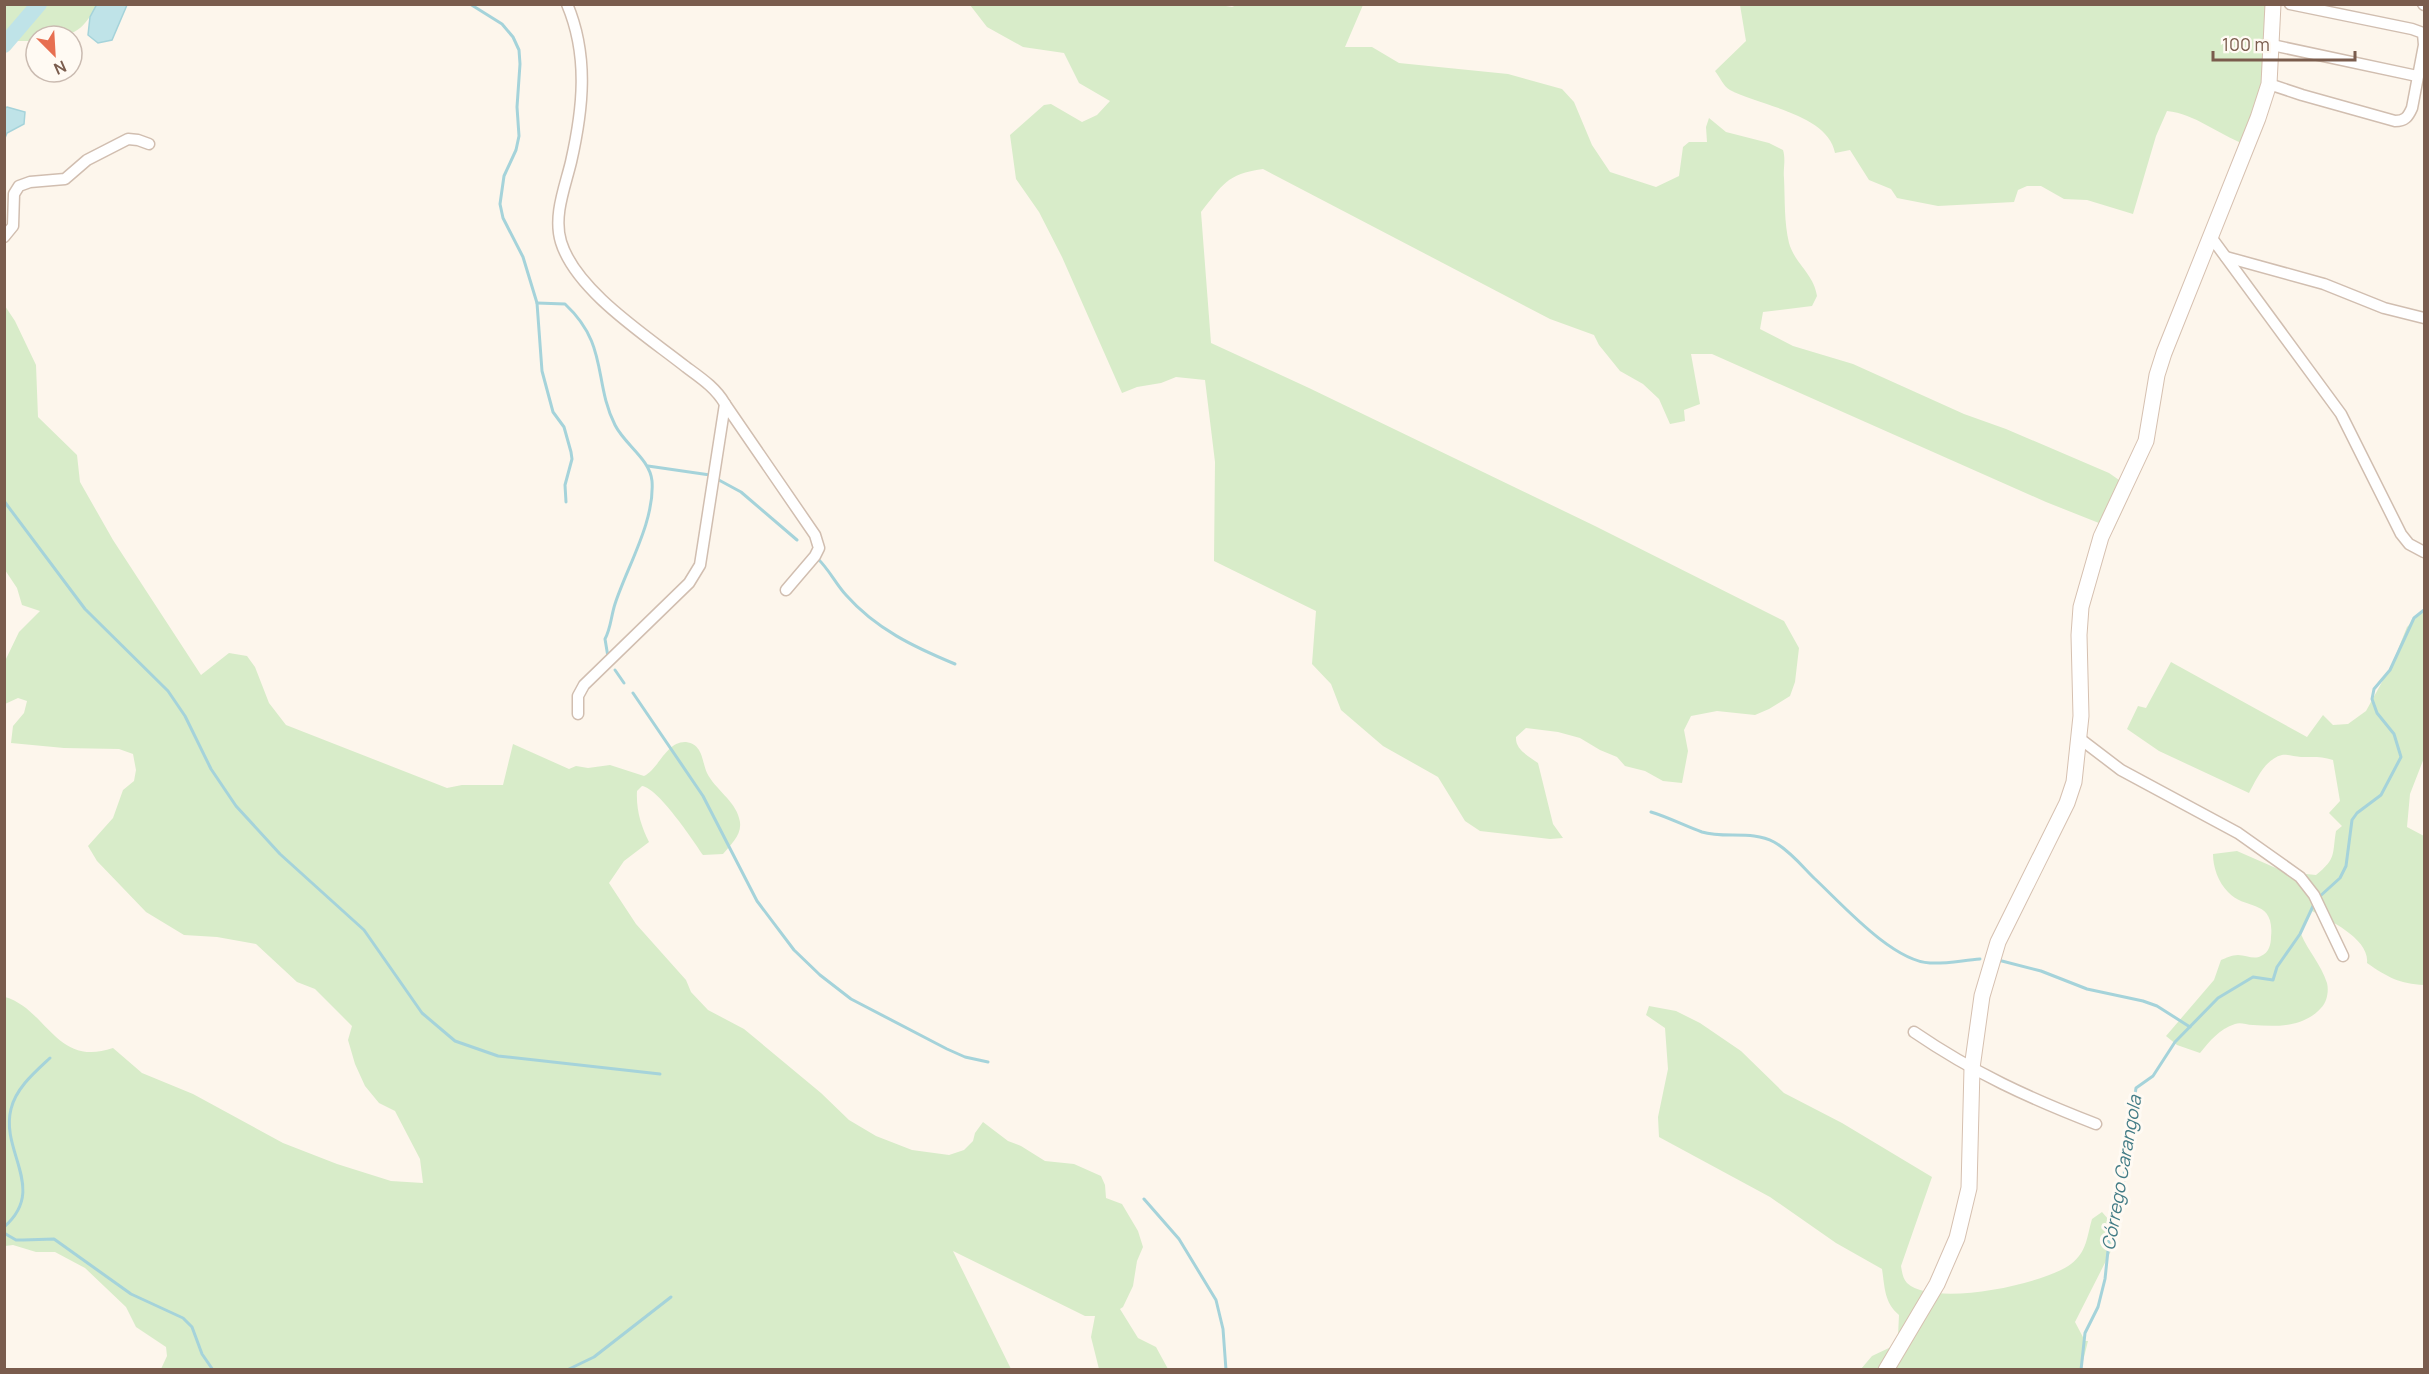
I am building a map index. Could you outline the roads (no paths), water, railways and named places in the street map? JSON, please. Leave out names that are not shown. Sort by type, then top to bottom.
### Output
[{"type":"street","points":[[567,4],[574,28],[583,87],[574,146],[559,212],[558,228],[567,256],[583,280],[618,313],[713,388],[800,511],[817,539],[817,553],[786,590]]},
{"type":"street","points":[[1886,1370],[1937,1284],[1949,1260],[1956,1238],[1969,1188],[1972,1068],[1976,1026],[1989,969],[2008,921],[2067,803],[2074,782],[2081,716],[2079,635],[2086,582],[2104,529],[2146,441],[2157,375],[2164,353],[2258,118],[2269,84],[2273,4]]},
{"type":"street","points":[[2269,84],[2302,95],[2403,121],[2408,117],[2412,108],[2424,35],[2420,32],[2290,4]]},
{"type":"street","points":[[2272,45],[2417,76]]},
{"type":"street","points":[[4,237],[13,226],[14,194],[19,186],[30,182],[65,179],[87,160],[128,139],[149,144]]},
{"type":"street","points":[[2211,237],[2341,414],[2401,534],[2409,544],[2424,552]]},
{"type":"street","points":[[2226,257],[2324,284],[2384,308],[2424,318]]},
{"type":"street","points":[[578,714],[578,696],[584,685],[688,583],[700,566],[725,404]]},
{"type":"street","points":[[2079,738],[2121,770],[2238,833],[2300,876],[2317,900],[2343,956]]},
{"type":"street","points":[[1914,1032],[1972,1068],[2021,1094],[2096,1124]]},
{"type":"water","points":[[97,4],[127,5],[112,40],[98,43],[88,35],[90,17]]},
{"type":"water","points":[[5,108],[25,112],[24,124],[7,133],[5,138]]},
{"type":"waterway","points":[[4,45],[39,4]]},
{"type":"waterway","points":[[470,4],[502,24],[513,37],[519,50],[517,107],[519,136],[516,150],[504,176],[500,204],[503,218],[523,257],[537,303],[542,371],[553,412],[564,427],[571,452],[572,459],[565,485],[566,502]]},
{"type":"waterway","points":[[537,303],[565,304],[579,319],[594,349],[608,409],[615,425],[647,466],[652,481],[652,496],[645,528],[620,590],[605,639],[608,657]]},
{"type":"waterway","points":[[648,466],[710,475]]},
{"type":"waterway","points":[[717,479],[741,492],[797,540]]},
{"type":"waterway","points":[[4,501],[85,609],[168,691],[185,716],[211,769],[236,806],[280,854],[364,930],[422,1013],[455,1041],[498,1056],[660,1074]]},
{"type":"waterway","points":[[817,558],[846,595],[870,618],[910,644],[955,664]]},
{"type":"waterway","name":"Córrego Carangola","points":[[2318,898],[2340,878],[2346,866],[2352,820],[2357,813],[2381,795],[2401,757],[2394,734],[2377,713],[2372,699],[2374,689],[2390,670],[2414,618],[2424,610]]},
{"type":"waterway","points":[[615,670],[624,683]]},
{"type":"waterway","points":[[633,693],[703,796],[757,901],[794,950],[820,975],[851,999],[947,1049],[965,1057],[988,1062]]},
{"type":"waterway","points":[[1651,812],[1702,832],[1757,836],[1780,845],[1868,930],[1900,953],[1915,960],[1936,963],[1980,959]]},
{"type":"waterway","name":"Córrego Carangola","points":[[2081,1370],[2085,1333],[2098,1307],[2105,1279],[2111,1222],[2124,1180],[2126,1137],[2136,1109],[2134,1101],[2136,1088],[2153,1076],[2175,1042],[2218,998],[2253,977],[2273,980],[2277,967],[2300,934],[2314,904]]},
{"type":"waterway","points":[[1998,960],[2041,971],[2087,989],[2143,1001],[2157,1006],[2190,1027]]},
{"type":"waterway","points":[[4,1227],[16,1213],[22,1199],[23,1184],[9,1125],[13,1101],[32,1075],[50,1058]]},
{"type":"waterway","points":[[1144,1199],[1179,1239],[1216,1300],[1223,1329],[1226,1370]]},
{"type":"waterway","points":[[4,1233],[16,1240],[54,1239],[131,1294],[183,1318],[192,1327],[202,1354],[213,1370]]},
{"type":"waterway","points":[[567,1370],[594,1357],[671,1297]]}]
